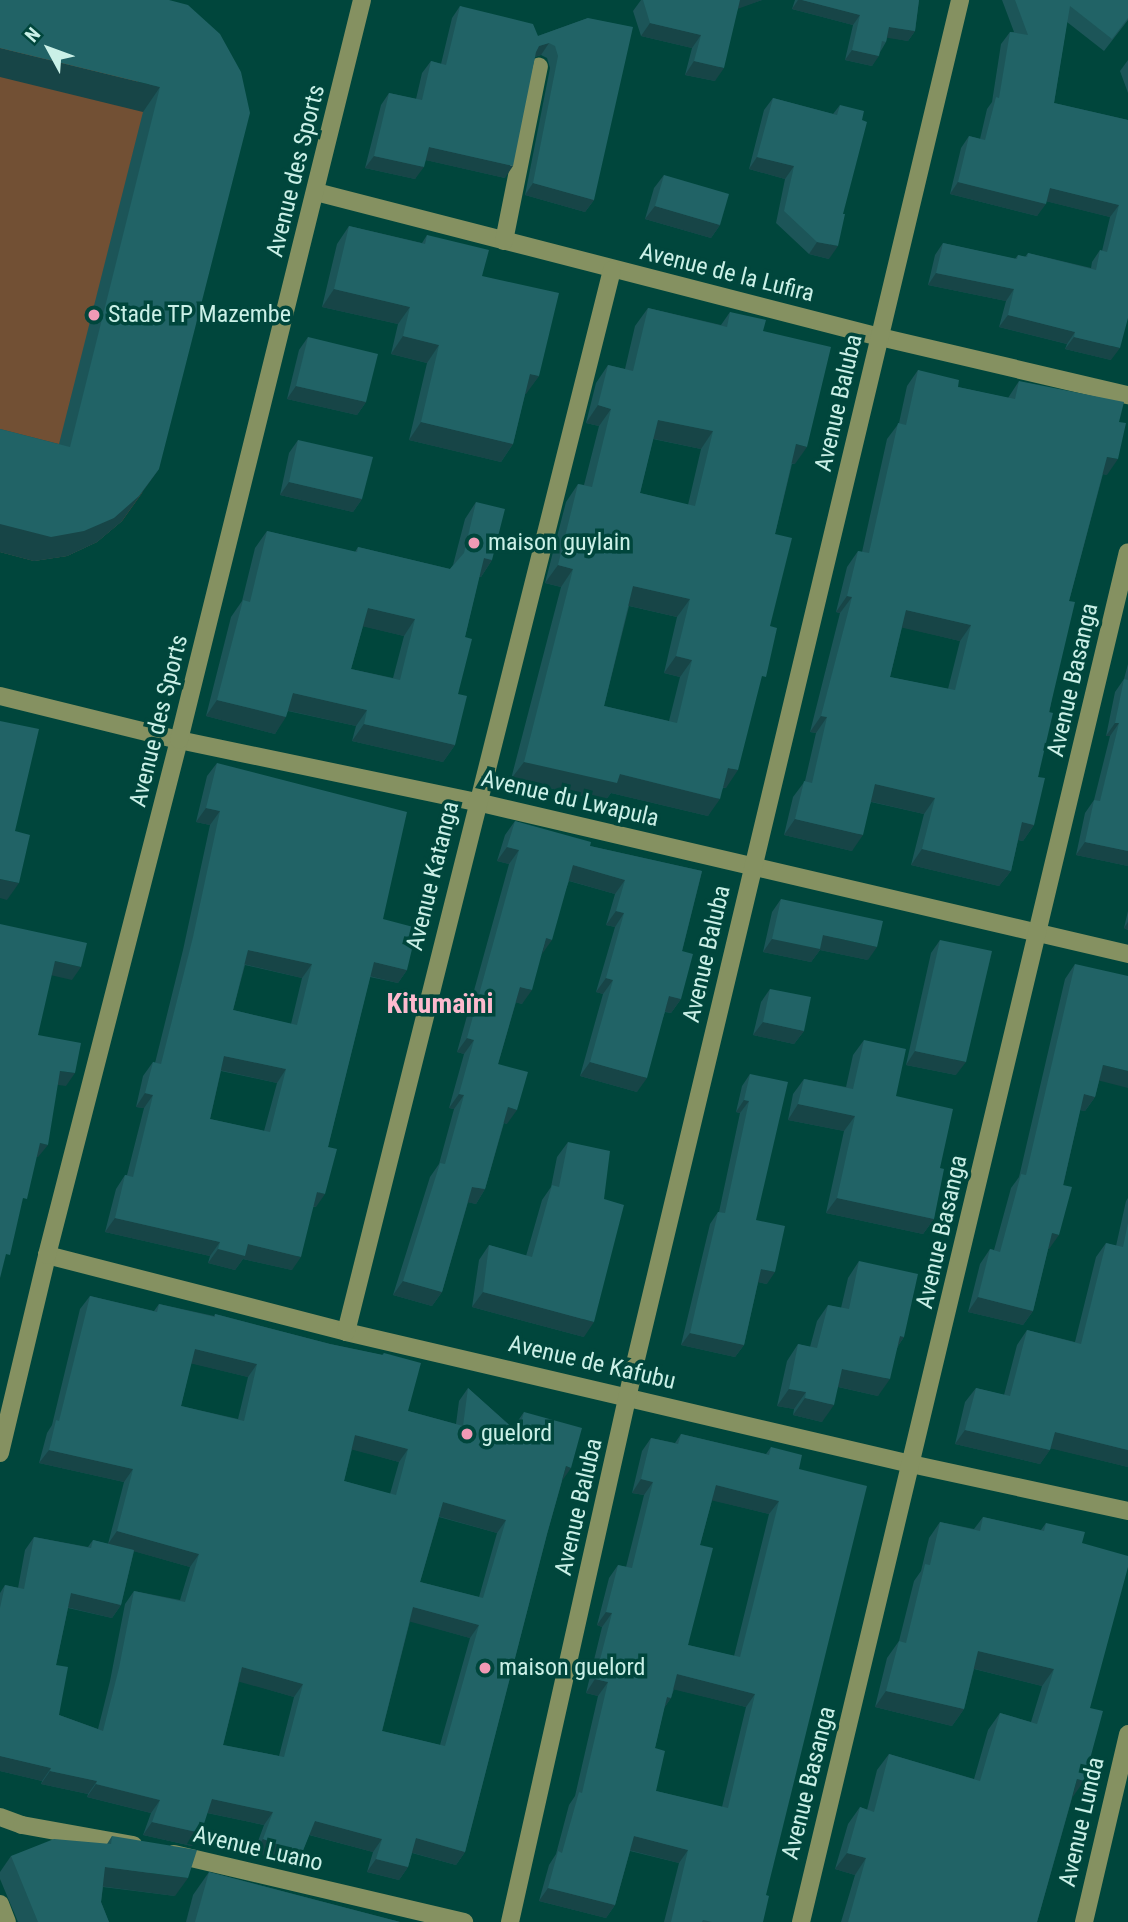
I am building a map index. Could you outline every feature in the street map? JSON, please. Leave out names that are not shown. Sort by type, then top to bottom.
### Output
[{"type":"street","name":"Avenue des Sports","points":[[0,1453],[47,1255],[179,740],[362,0]]},
{"type":"street","name":"Avenue Baluba","points":[[510,1922],[629,1397],[960,0]]},
{"type":"street","points":[[504,241],[539,66]]},
{"type":"street","name":"Avenue de la Lufira","points":[[316,192],[612,270],[1128,395]]},
{"type":"street","name":"Avenue Katanga","points":[[346,1332],[612,270]]},
{"type":"street","name":"Avenue Basanga","points":[[801,1922],[1128,552]]},
{"type":"street","name":"Avenue du Lwapula","points":[[0,696],[179,740],[477,802],[1128,954]]},
{"type":"street","name":"Avenue de Kafubu","points":[[47,1255],[346,1332],[911,1464],[1128,1511]]},
{"type":"street","name":"Avenue Lunda","points":[[1084,1922],[1128,1734]]},
{"type":"street","name":"Avenue Luano","points":[[0,1817],[22,1825],[140,1846],[464,1922]]},
{"type":"street","points":[[0,1903],[7,1922]]},
{"type":"shaded area","name":"Stade TP Mazembe","points":[[0,0],[233,138],[142,493],[122,521],[97,542],[67,556],[34,561],[0,552]]},
{"type":"building","points":[[0,0],[169,0],[188,5],[220,34],[241,72],[250,113],[159,469],[139,496],[114,518],[84,531],[51,537],[0,524],[0,429],[70,447],[160,87],[0,48]]},
{"type":"building","points":[[643,0],[740,0],[724,68],[694,61],[701,35],[650,23]]},
{"type":"building","points":[[802,0],[919,0],[915,31],[889,27],[879,56],[852,50],[860,15]]},
{"type":"building","points":[[1015,0],[1128,0],[1128,18],[1112,39],[1070,6],[1054,103],[1128,120],[1128,318],[1120,348],[1074,337],[1075,332],[1008,315],[1014,289],[936,273],[943,243],[1017,259],[1018,255],[1027,257],[1028,253],[1096,270],[1100,250],[1107,252],[1119,205],[1050,188],[1046,204],[958,182],[969,136],[985,140],[996,97],[999,98],[1010,32],[1028,35]]},
{"type":"building","points":[[460,6],[533,24],[538,36],[588,18],[633,27],[594,200],[533,183],[558,56],[555,46],[549,43],[539,46],[536,52],[513,166],[429,147],[424,167],[374,156],[389,93],[422,100],[431,61],[446,65]]},
{"type":"building","points":[[773,98],[837,115],[840,105],[864,111],[862,120],[867,122],[843,214],[838,246],[817,242],[784,211],[794,166],[757,157]]},
{"type":"building","points":[[664,175],[729,194],[720,225],[655,206]]},
{"type":"building","points":[[349,226],[425,244],[427,235],[489,250],[482,276],[559,293],[539,376],[530,374],[513,444],[421,422],[439,345],[403,336],[410,307],[334,289]]},
{"type":"building","points":[[648,308],[727,327],[730,312],[766,320],[763,331],[831,347],[807,447],[796,444],[775,534],[792,538],[770,626],[777,628],[766,677],[762,676],[738,770],[728,768],[720,799],[620,774],[617,783],[524,762],[573,569],[558,565],[578,484],[592,487],[611,409],[598,405],[608,365],[633,371]],"holes":[[[658,420],[713,431],[695,506],[640,493]],[[633,586],[690,599],[676,656],[692,660],[677,723],[604,706]]]},
{"type":"building","points":[[308,337],[378,354],[366,402],[296,386]]},
{"type":"building","points":[[918,370],[959,380],[958,387],[1015,399],[1019,381],[1124,402],[1119,422],[1126,423],[1118,459],[1107,457],[1069,601],[1075,602],[1049,712],[1053,713],[1038,777],[1045,778],[1034,825],[1022,822],[1011,871],[922,849],[935,798],[875,784],[863,835],[795,819],[804,781],[812,783],[827,717],[821,716],[852,597],[847,596],[858,551],[869,553],[898,423],[906,425]],"holes":[[[906,610],[971,625],[955,690],[890,677]]]},
{"type":"building","points":[[298,440],[373,457],[362,499],[289,482]]},
{"type":"building","points":[[476,502],[505,509],[492,560],[484,558],[465,637],[472,639],[458,694],[467,696],[455,745],[364,724],[367,710],[293,693],[286,717],[217,700],[243,600],[250,602],[267,531],[357,552],[358,547],[450,569],[464,553]],"holes":[[[368,608],[415,619],[400,680],[351,669]]]},
{"type":"building","points":[[1124,679],[1128,680],[1128,851],[1085,842],[1094,800],[1100,801],[1119,723],[1115,723]]},
{"type":"building","points":[[0,721],[39,729],[15,831],[30,835],[19,883],[0,879]]},
{"type":"building","points":[[217,763],[407,812],[383,919],[417,928],[407,970],[374,962],[328,1147],[337,1149],[325,1194],[317,1192],[301,1257],[248,1244],[245,1256],[218,1249],[220,1242],[115,1218],[125,1175],[133,1177],[153,1095],[145,1093],[153,1062],[161,1064],[193,937],[220,811],[206,808]],"holes":[[[248,950],[312,964],[297,1025],[233,1010]],[[224,1056],[286,1069],[270,1132],[210,1119]]]},
{"type":"building","points":[[515,821],[591,842],[590,846],[702,871],[682,951],[693,954],[681,999],[669,996],[647,1078],[590,1062],[613,980],[606,978],[624,913],[616,911],[625,880],[573,865],[552,940],[546,938],[532,990],[520,987],[498,1064],[528,1072],[517,1110],[508,1107],[485,1189],[472,1187],[442,1292],[403,1281],[440,1163],[445,1164],[464,1095],[459,1094],[474,1040],[467,1038],[519,850],[507,847]]},
{"type":"building","points":[[781,899],[883,921],[877,947],[823,935],[820,949],[772,939]]},
{"type":"building","points":[[0,924],[87,943],[81,967],[55,961],[38,1035],[81,1043],[75,1073],[60,1071],[48,1145],[40,1143],[27,1199],[23,1198],[10,1255],[6,1254],[0,1278]]},
{"type":"building","points":[[940,940],[992,951],[966,1062],[915,1051]]},
{"type":"building","points":[[1075,964],[1128,976],[1128,1071],[1103,1065],[1095,1097],[1084,1094],[1063,1185],[1072,1187],[1059,1235],[1052,1233],[1033,1311],[978,1297],[990,1249],[1000,1252],[1021,1174],[1026,1175]]},
{"type":"building","points":[[770,989],[811,997],[804,1031],[763,1022]]},
{"type":"building","points":[[864,1040],[906,1049],[896,1096],[953,1109],[940,1168],[944,1169],[934,1219],[837,1198],[855,1116],[798,1104],[804,1079],[853,1089]]},
{"type":"building","points":[[750,1074],[788,1082],[756,1220],[785,1226],[775,1272],[761,1269],[744,1345],[690,1333],[718,1212],[725,1213],[749,1101],[744,1100]]},
{"type":"building","points":[[568,1142],[610,1151],[604,1199],[624,1205],[594,1322],[483,1292],[489,1245],[532,1257],[552,1185],[559,1187]]},
{"type":"building","points":[[1128,1223],[1128,1450],[1055,1432],[1050,1450],[965,1430],[976,1388],[1010,1396],[1027,1330],[1081,1344],[1106,1243],[1123,1247]]},
{"type":"building","points":[[859,1261],[918,1274],[904,1337],[900,1336],[890,1379],[842,1369],[834,1405],[805,1398],[806,1392],[789,1389],[798,1344],[817,1348],[828,1305],[849,1309]]},
{"type":"building","points":[[90,1296],[157,1312],[159,1304],[215,1317],[215,1314],[330,1344],[383,1355],[384,1353],[421,1363],[408,1411],[463,1426],[468,1388],[518,1433],[524,1412],[582,1428],[571,1468],[566,1466],[547,1534],[465,1852],[416,1838],[408,1867],[376,1859],[382,1839],[315,1821],[302,1853],[263,1839],[273,1812],[212,1799],[201,1833],[152,1822],[160,1800],[0,1756],[0,1608],[5,1585],[24,1589],[34,1537],[91,1548],[93,1540],[134,1550],[121,1605],[71,1593],[56,1665],[68,1667],[59,1715],[103,1731],[134,1591],[185,1602],[199,1554],[117,1531],[133,1469],[49,1450],[56,1420],[59,1421]],"holes":[[[195,1349],[257,1364],[244,1421],[181,1406]],[[355,1435],[408,1449],[396,1495],[344,1481]],[[443,1502],[506,1520],[483,1598],[420,1582]],[[413,1607],[479,1625],[445,1746],[382,1731]],[[242,1667],[303,1684],[284,1757],[223,1745]]]},
{"type":"building","points":[[681,1434],[769,1455],[771,1447],[802,1455],[799,1469],[867,1486],[766,1895],[769,1896],[763,1922],[671,1922],[688,1850],[634,1836],[615,1905],[548,1888],[558,1851],[562,1853],[579,1792],[582,1793],[608,1682],[595,1679],[612,1613],[606,1612],[618,1565],[632,1568],[653,1482],[641,1479],[651,1438],[678,1444]],"holes":[[[716,1485],[779,1501],[740,1657],[688,1645],[713,1548],[700,1545]],[[677,1674],[755,1694],[728,1808],[656,1791],[665,1751],[655,1748],[667,1697],[671,1698]]]},
{"type":"building","points":[[983,1517],[1044,1531],[1046,1523],[1085,1532],[1082,1543],[1128,1556],[1128,1567],[1090,1708],[1103,1711],[1084,1781],[1077,1779],[1037,1922],[848,1922],[866,1858],[847,1853],[860,1807],[874,1812],[889,1754],[980,1781],[1000,1713],[1037,1724],[1054,1669],[978,1651],[964,1709],[886,1691],[899,1641],[906,1643],[925,1564],[930,1565],[940,1522],[980,1531]]},
{"type":"building","points":[[112,1836],[197,1850],[188,1878],[105,1867],[101,1902],[109,1922],[38,1922],[11,1856],[54,1839],[111,1844]]},
{"type":"building","points":[[209,1872],[400,1922],[195,1922]]},
{"type":"place","name":"Stade TP Mazembe","points":[[94,315]]},
{"type":"place","name":"maison guylain","points":[[474,543]]},
{"type":"place","name":"guelord","points":[[467,1434]]},
{"type":"place","name":"maison guelord","points":[[485,1668]]},
{"type":"district","name":"Kitumaïni","points":[[440,1004]]}]
